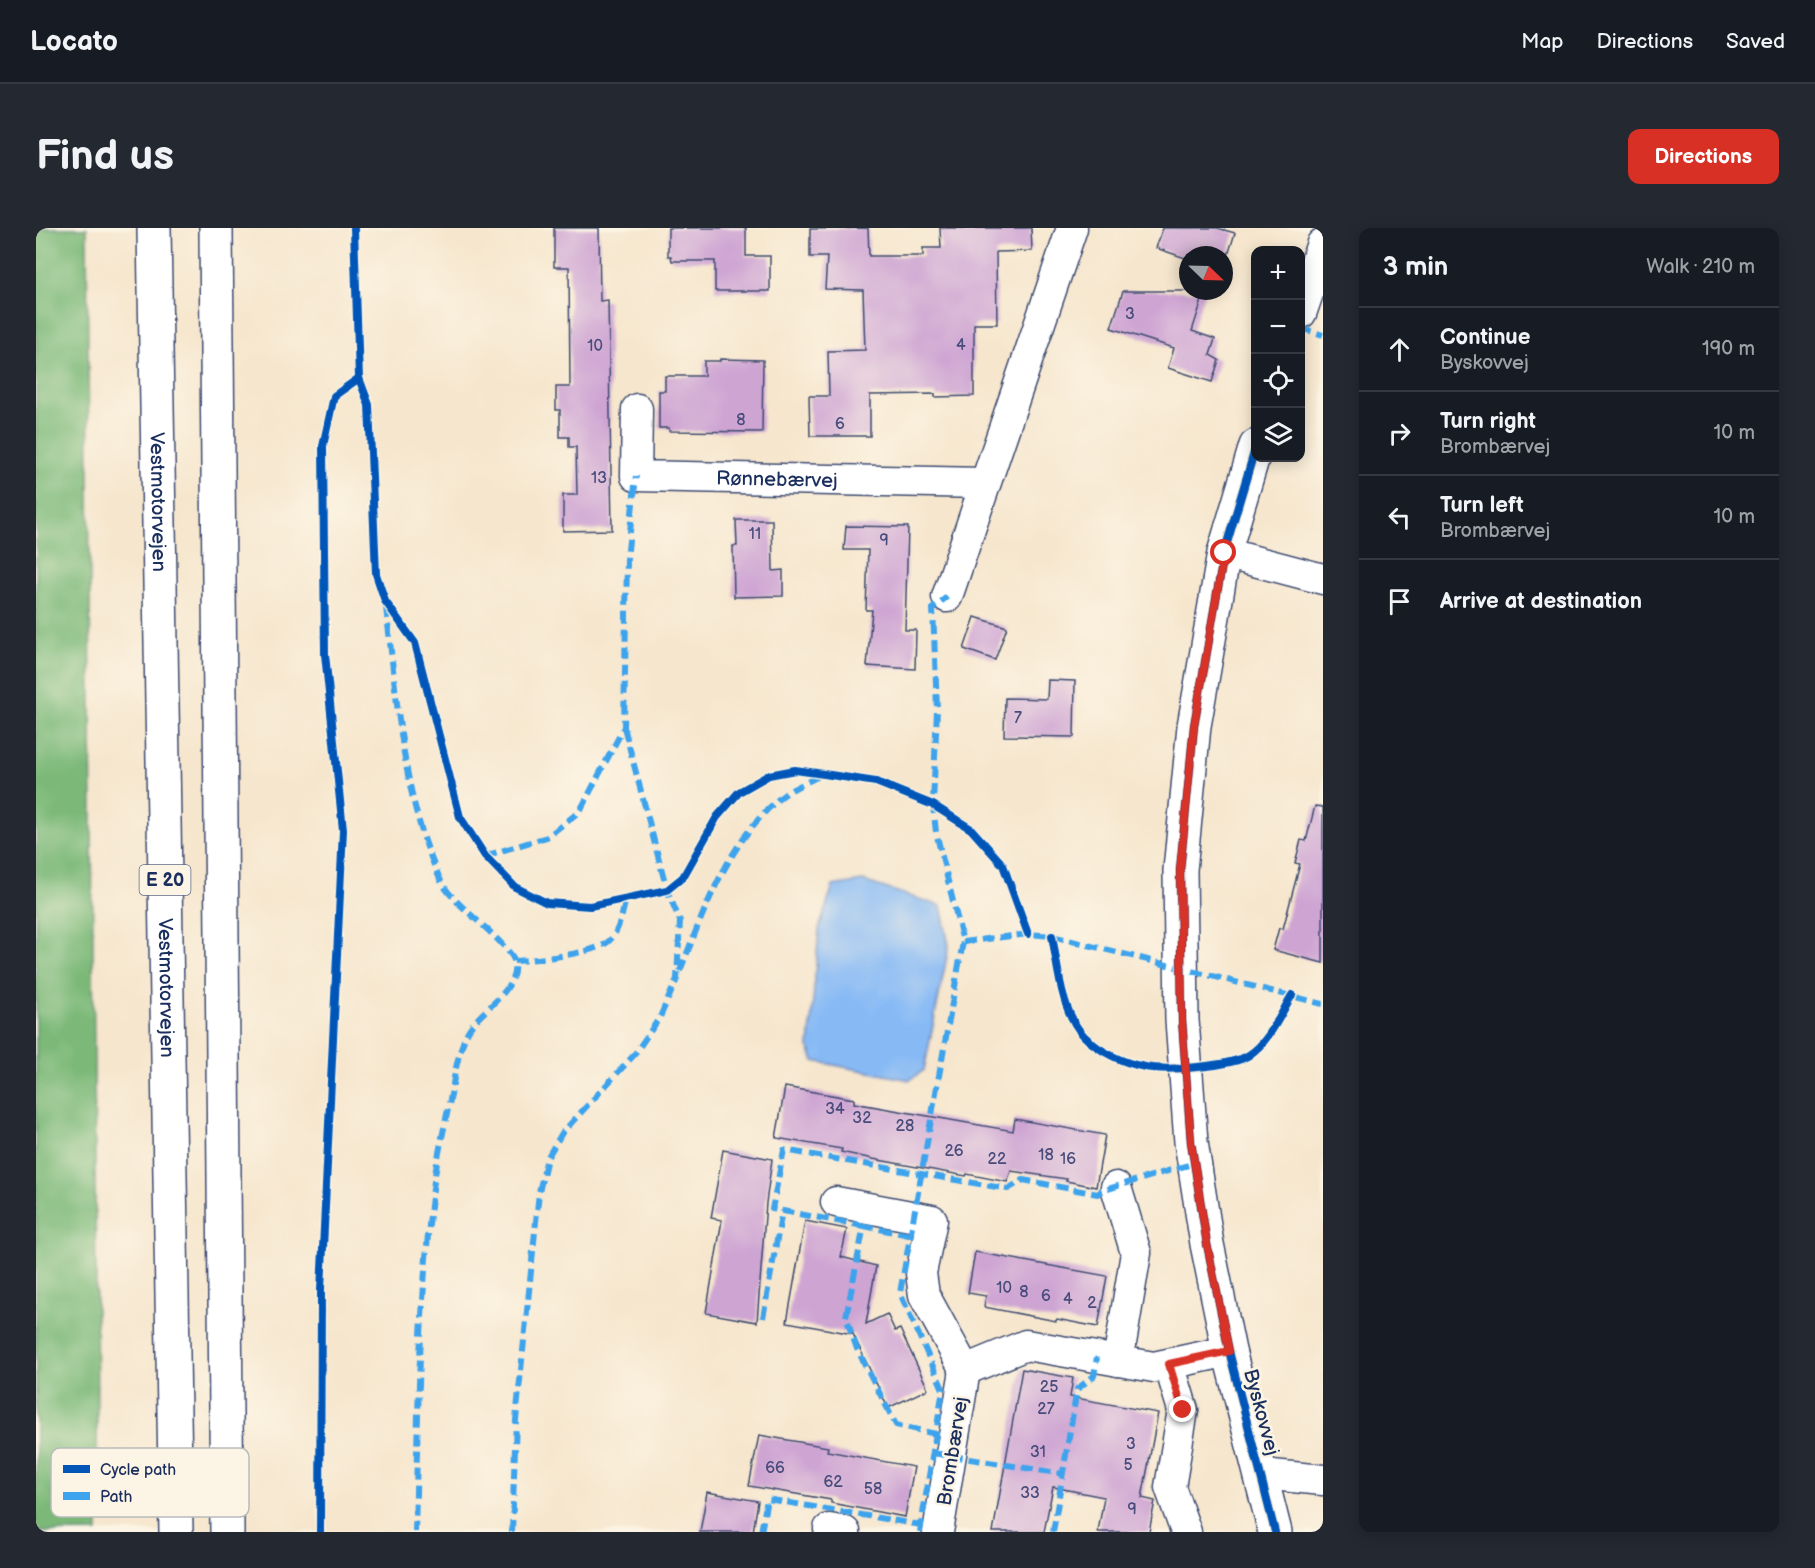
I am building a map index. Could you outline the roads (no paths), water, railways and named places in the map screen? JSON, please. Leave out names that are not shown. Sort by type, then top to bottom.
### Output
[{"type":"main road","name":"Vestmotorvejen","points":[[154,228],[175,1448]]},
{"type":"main road","points":[[216,228],[226,1448]]},
{"type":"main road","points":[[1304,300],[1323,245]]},
{"type":"main road","name":"Byskovvej","points":[[1251,462],[1224,553],[1194,726],[1180,881],[1182,1020],[1191,1142],[1207,1244],[1229,1351],[1275,1532]]},
{"type":"main road","name":"Vestmotorvejen","points":[[176,1517],[176,1532]]},
{"type":"main road","points":[[227,1517],[227,1532]]},
{"type":"street","points":[[947,597],[1072,228]]},
{"type":"street","name":"Rønnebærvej","points":[[637,409],[636,476],[986,483]]},
{"type":"street","points":[[1224,553],[1323,579]]},
{"type":"street","points":[[1116,1187],[1136,1253],[1118,1361]]},
{"type":"street","name":"Brombærvej","points":[[836,1202],[932,1220],[921,1273],[924,1295],[965,1370],[938,1532]]},
{"type":"street","name":"Brombærvej","points":[[965,1370],[1026,1345],[1154,1367],[1229,1351]]},
{"type":"street","points":[[1169,1364],[1183,1410],[1170,1487],[1186,1532]]},
{"type":"street","points":[[1261,1474],[1323,1480]]},
{"type":"water","points":[[863,881],[941,906],[949,946],[924,1070],[910,1080],[814,1061],[809,1048],[819,929],[833,886]]}]
